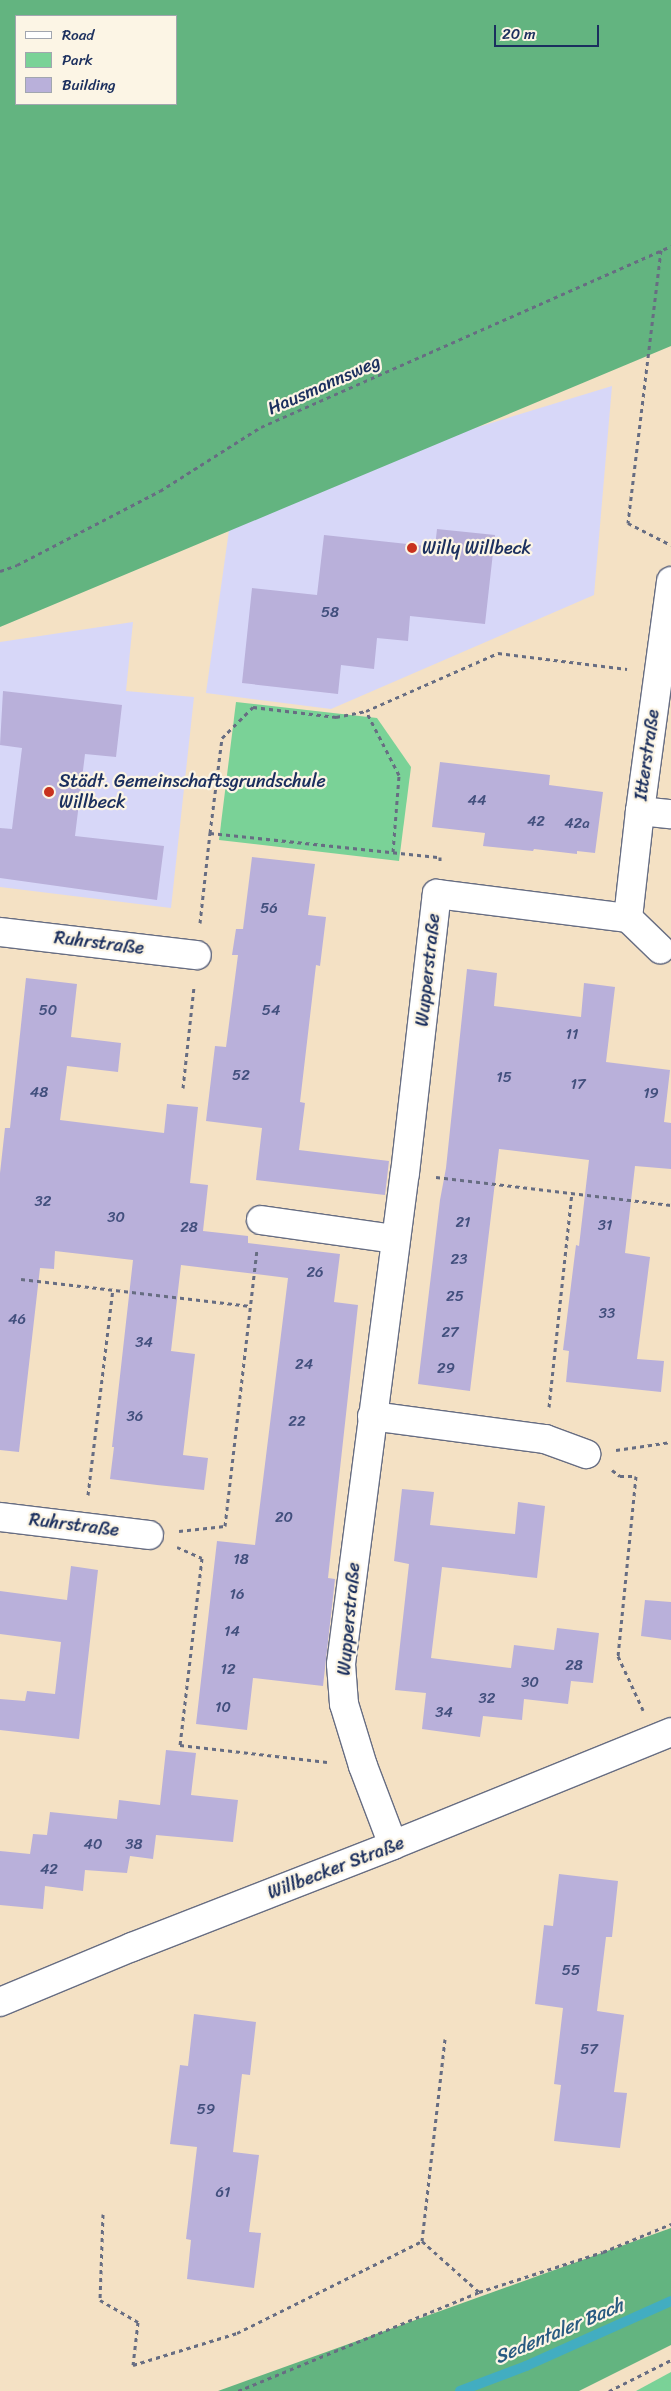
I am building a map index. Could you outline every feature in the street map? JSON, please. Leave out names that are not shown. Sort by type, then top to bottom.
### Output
[{"type":"street","name":"Itterstraße","points":[[640,811],[671,581]]},
{"type":"street","points":[[660,949],[628,918],[640,811],[671,814]]},
{"type":"street","name":"Wupperstraße","points":[[394,1846],[363,1766],[344,1704],[341,1664],[405,1173],[436,894],[628,918]]},
{"type":"street","name":"Ruhrstraße","points":[[0,932],[197,954]]},
{"type":"street","points":[[261,1220],[395,1239]]},
{"type":"street","points":[[372,1416],[545,1439],[586,1454]]},
{"type":"street","name":"Ruhrstraße","points":[[0,1517],[149,1535]]},
{"type":"street","name":"Willbecker Straße","points":[[0,2002],[132,1947],[394,1846],[664,1735]]},
{"type":"path","name":"Hausmannsweg","points":[[0,571],[17,566],[160,491],[261,427],[671,246]]},
{"type":"path","points":[[661,250],[628,523],[671,545]]},
{"type":"path","points":[[183,1088],[222,738],[253,707],[336,718],[366,711],[498,653],[658,673]]},
{"type":"path","points":[[366,711],[399,775],[393,852]]},
{"type":"path","points":[[210,833],[440,858],[436,894]]},
{"type":"path","points":[[405,1173],[671,1205]]},
{"type":"path","points":[[545,1439],[572,1192]]},
{"type":"path","points":[[149,1535],[225,1526],[261,1220]]},
{"type":"path","points":[[21,1279],[250,1306]]},
{"type":"path","points":[[84,1526],[112,1289]]},
{"type":"path","points":[[586,1454],[671,1442]]},
{"type":"path","points":[[586,1454],[620,1476],[636,1476],[618,1656],[664,1735]]},
{"type":"path","points":[[149,1535],[202,1558],[180,1745],[363,1766]]},
{"type":"path","points":[[422,2241],[444,2039]]},
{"type":"path","points":[[103,2214],[100,2300],[138,2322],[133,2365],[237,2333],[422,2241]]},
{"type":"path","points":[[238,2391],[479,2292],[603,2252],[671,2224]]},
{"type":"path","points":[[422,2241],[479,2292]]},
{"type":"path","points":[[609,2391],[671,2360]]},
{"type":"shaded area","name":"Willy Willbeck","points":[[612,386],[594,595],[331,709],[206,693],[233,502]]},
{"type":"shaded area","points":[[133,622],[126,691],[194,697],[171,908],[0,887],[0,642]]},
{"type":"green space","points":[[0,0],[671,0],[671,346],[0,627]]},
{"type":"green space","points":[[236,702],[377,718],[411,767],[399,861],[219,840]]},
{"type":"green space","points":[[671,2228],[671,2345],[579,2391],[218,2391]]},
{"type":"green space","points":[[671,2372],[671,2391],[636,2391]]},
{"type":"building","points":[[437,529],[495,535],[485,624],[410,616],[408,641],[377,638],[374,669],[341,665],[338,694],[242,683],[252,588],[317,595],[324,535],[435,547]]},
{"type":"building","name":"Städt. Gemeinschaftsgrundschule Willbeck","points":[[3,691],[122,705],[116,757],[85,754],[75,836],[164,846],[157,900],[0,878],[0,828],[12,829],[22,748],[0,745]]},
{"type":"building","points":[[440,762],[550,775],[549,785],[603,792],[595,853],[577,851],[577,854],[483,846],[485,833],[432,827]]},
{"type":"building","points":[[252,857],[315,864],[308,915],[326,917],[320,966],[316,965],[300,1102],[305,1103],[299,1150],[389,1161],[385,1195],[256,1180],[262,1128],[206,1121],[215,1046],[226,1047],[238,955],[232,955],[236,929],[243,929]]},
{"type":"building","points":[[467,969],[497,973],[494,1006],[581,1017],[584,983],[615,987],[606,1062],[670,1070],[664,1122],[671,1123],[671,1169],[635,1166],[625,1253],[650,1257],[637,1359],[664,1361],[661,1392],[566,1382],[569,1351],[563,1350],[576,1245],[579,1246],[589,1160],[499,1149],[470,1391],[418,1384],[440,1200],[446,1168]]},
{"type":"building","points":[[26,978],[77,984],[71,1037],[121,1043],[118,1072],[67,1066],[60,1120],[164,1133],[167,1104],[198,1107],[190,1183],[208,1185],[203,1231],[248,1236],[248,1243],[340,1254],[334,1302],[358,1305],[328,1578],[335,1579],[323,1686],[253,1678],[247,1730],[196,1724],[217,1541],[255,1545],[288,1278],[181,1265],[171,1351],[195,1354],[183,1455],[208,1458],[204,1490],[157,1485],[110,1479],[133,1260],[55,1251],[54,1269],[40,1268],[19,1452],[0,1450],[0,1173],[5,1128],[10,1128]]},
{"type":"building","points":[[402,1489],[434,1492],[430,1525],[515,1534],[518,1502],[545,1506],[537,1578],[442,1567],[431,1658],[511,1668],[514,1645],[554,1650],[557,1628],[599,1633],[593,1683],[571,1681],[568,1704],[524,1699],[522,1720],[483,1716],[480,1737],[422,1729],[426,1693],[395,1690],[409,1564],[394,1561]]},
{"type":"building","points":[[71,1566],[98,1570],[79,1739],[0,1730],[0,1699],[25,1701],[27,1691],[55,1694],[61,1642],[0,1634],[0,1591],[67,1600]]},
{"type":"building","points":[[645,1600],[671,1602],[671,1640],[641,1636]]},
{"type":"building","points":[[166,1750],[196,1753],[191,1795],[238,1800],[233,1842],[156,1835],[153,1859],[130,1856],[127,1873],[85,1870],[83,1891],[45,1886],[43,1909],[0,1905],[0,1851],[30,1854],[33,1834],[47,1835],[50,1812],[117,1819],[119,1800],[160,1805]]},
{"type":"building","points":[[559,1874],[618,1881],[612,1937],[606,1937],[597,2011],[624,2015],[614,2092],[627,2093],[620,2148],[554,2141],[561,2085],[554,2084],[563,2008],[535,2004],[544,1925],[553,1926]]},
{"type":"building","points":[[194,2014],[256,2022],[250,2075],[242,2074],[233,2152],[259,2155],[249,2232],[261,2233],[254,2288],[187,2279],[191,2240],[186,2239],[197,2147],[170,2144],[180,2065],[188,2066]]},
{"type":"waterway","name":"Sedentaler Bach","points":[[460,2391],[526,2366],[671,2301]]},
{"type":"place","name":"Willy Willbeck","points":[[412,548]]},
{"type":"place","name":"Städt. Gemeinschaftsgrundschule Willbeck","points":[[49,792]]}]
